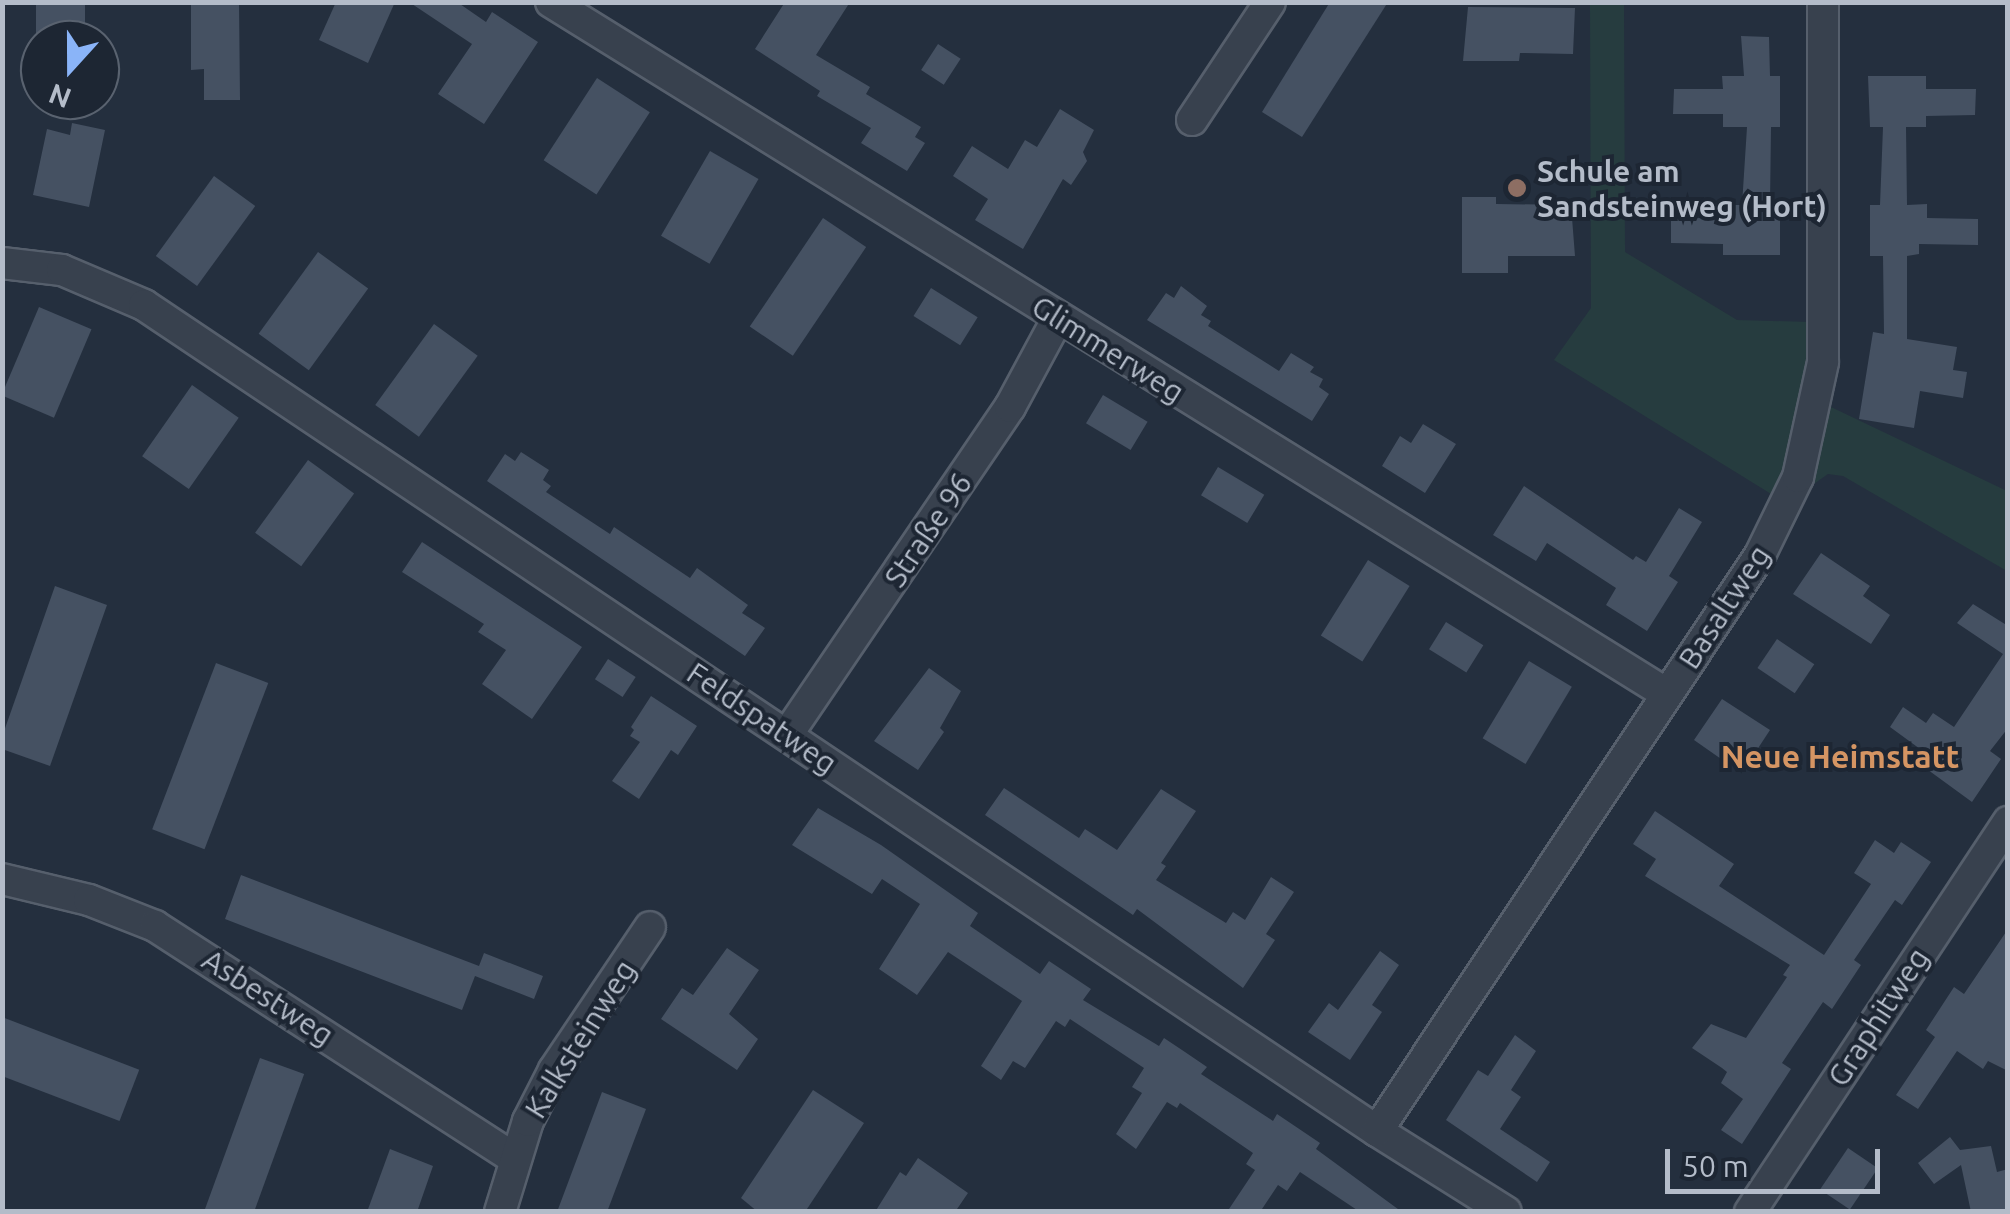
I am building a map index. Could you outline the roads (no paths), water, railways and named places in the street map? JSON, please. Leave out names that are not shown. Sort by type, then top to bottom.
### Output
[{"type":"street","name":"Glimmerweg","points":[[551,2],[1668,694]]},
{"type":"street","points":[[1192,120],[1270,2]]},
{"type":"street","name":"Basaltweg","points":[[1377,1131],[1760,555],[1798,477],[1809,442],[1823,362],[1823,2]]},
{"type":"street","name":"Feldspatweg","points":[[2,263],[62,270],[144,305],[1377,1131],[1506,1212]]},
{"type":"street","name":"Straße 96","points":[[788,734],[1010,407],[1058,318]]},
{"type":"street","name":"Graphitweg","points":[[1750,1212],[2008,822]]},
{"type":"street","name":"Asbestweg","points":[[2,879],[89,900],[156,926],[514,1158]]},
{"type":"street","name":"Kalksteinweg","points":[[500,1212],[514,1158],[554,1070],[650,927]]},
{"type":"place","name":"Schule am Sandsteinweg (Hort)","points":[[1517,188]]},
{"type":"district","name":"Neue Heimstatt","points":[[1840,756]]}]
